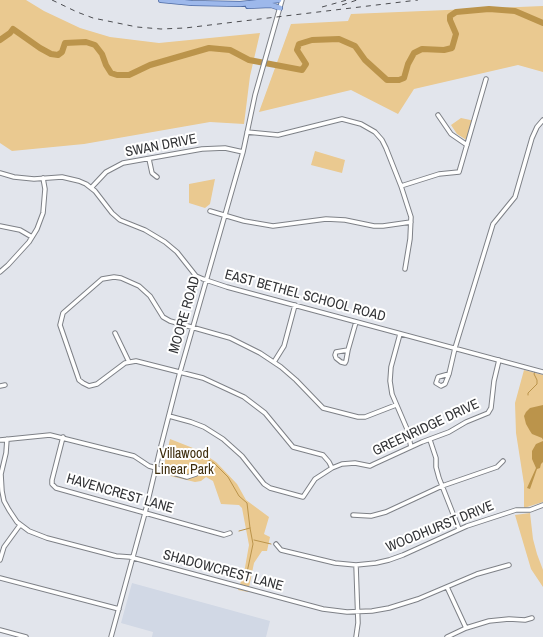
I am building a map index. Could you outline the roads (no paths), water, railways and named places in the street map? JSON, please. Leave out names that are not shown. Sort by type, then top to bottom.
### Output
[{"type":"main road","points":[[161,0],[192,3],[240,4],[280,0]]},
{"type":"main road","points":[[240,4],[252,6],[271,5],[280,8]]},
{"type":"street","name":"MOORE ROAD","points":[[111,637],[145,513],[180,372],[243,152],[255,95],[280,8],[280,0]]},
{"type":"street","points":[[401,186],[439,174],[459,172],[486,79]]},
{"type":"street","points":[[438,115],[451,134],[467,145]]},
{"type":"street","points":[[247,132],[282,134],[342,119],[362,124],[375,132],[382,140],[401,186],[411,217],[406,269]]},
{"type":"street","points":[[449,374],[455,348],[493,224],[515,196],[532,138],[537,127],[543,120]]},
{"type":"street","name":"SWAN DRIVE","points":[[91,188],[99,178],[112,168],[123,163],[207,148],[226,148],[243,152]]},
{"type":"street","points":[[149,158],[152,173],[157,177]]},
{"type":"street","name":"EAST BETHEL SCHOOL ROAD","points":[[0,173],[25,179],[62,177],[79,181],[95,191],[112,213],[120,220],[146,230],[165,242],[177,252],[196,276],[206,281],[543,372]]},
{"type":"street","points":[[0,272],[32,237],[43,213],[45,189],[43,178]]},
{"type":"street","points":[[210,211],[224,216],[272,226],[326,219],[345,220],[374,226],[411,222]]},
{"type":"street","points":[[0,226],[20,230],[32,237]]},
{"type":"street","points":[[332,468],[329,462],[322,455],[293,447],[265,413],[244,397],[215,383],[141,362],[129,362],[125,363],[97,384],[90,386],[83,384],[79,380],[60,325],[62,316],[66,309],[102,279],[114,276],[131,281],[139,286],[150,296],[161,314],[166,319],[237,341],[274,362],[296,380],[323,408],[358,417],[365,417],[396,405]]},
{"type":"street","points":[[274,362],[284,346],[295,305]]},
{"type":"street","points":[[348,350],[356,322]]},
{"type":"street","points":[[115,333],[129,362]]},
{"type":"street","points":[[400,334],[390,373],[392,394],[407,429],[411,447]]},
{"type":"street","name":"GREENRIDGE DRIVE","points":[[169,416],[197,424],[219,436],[242,456],[260,480],[270,488],[303,497],[315,479],[332,468],[342,464],[355,463],[370,466],[411,447],[449,432],[466,422],[488,413],[491,408],[494,381],[499,360]]},
{"type":"street","points":[[0,386],[5,385]]},
{"type":"street","points":[[0,440],[40,435],[63,437],[134,456],[146,464],[156,468],[187,477],[196,474]]},
{"type":"street","name":"HAVENCREST LANE","points":[[63,437],[52,480],[56,488],[224,535],[230,533]]},
{"type":"street","name":"SHADOWCREST LANE","points":[[7,439],[6,453],[1,474],[1,492],[4,501],[20,525],[40,536],[116,556],[133,558],[323,609],[357,612],[400,605],[477,574],[509,565]]},
{"type":"street","points":[[430,440],[436,458],[437,472],[459,529]]},
{"type":"street","points":[[353,515],[366,516],[377,514],[442,486],[497,467],[503,461]]},
{"type":"street","name":"WOODHURST DRIVE","points":[[276,544],[281,550],[311,558],[335,563],[356,565],[389,560],[459,529],[516,510],[530,510],[543,505]]},
{"type":"street","points":[[0,560],[1,549],[20,525]]},
{"type":"street","points":[[356,565],[358,629],[356,637]]},
{"type":"street","points":[[0,578],[119,609]]},
{"type":"street","points":[[447,587],[466,628]]},
{"type":"street","points":[[447,637],[466,628],[493,620],[524,620],[532,618]]},
{"type":"street","points":[[0,630],[26,637]]},
{"type":"waterway","points":[[0,40],[13,29],[40,48],[51,54],[58,55],[62,52],[65,43],[86,42],[95,45],[102,54],[111,73],[117,75],[129,75],[150,65],[209,48],[230,50],[249,60],[302,70],[306,64],[297,50],[299,44],[312,40],[339,39],[355,46],[365,60],[387,80],[399,80],[404,78],[408,64],[414,53],[422,49],[444,50],[452,48],[456,34],[450,20],[450,16],[456,12],[489,9],[515,11],[543,23]]},
{"type":"waterway","points":[[528,395],[528,393],[537,384],[534,374],[535,371]]},
{"type":"waterway","points":[[168,450],[177,452],[192,451],[214,463],[228,477],[239,496],[247,503],[253,544],[245,582]]},
{"type":"waterway","points":[[239,531],[250,528]]},
{"type":"waterway","points":[[254,540],[271,544]]},
{"type":"railway","points":[[52,0],[93,18],[137,27],[161,29],[185,28],[418,0]]},
{"type":"railway","points":[[322,7],[347,0]]},
{"type":"railway","points":[[342,5],[357,0]]},
{"type":"park label","name":"Villawood Linear Park","points":[[184,462]]}]
